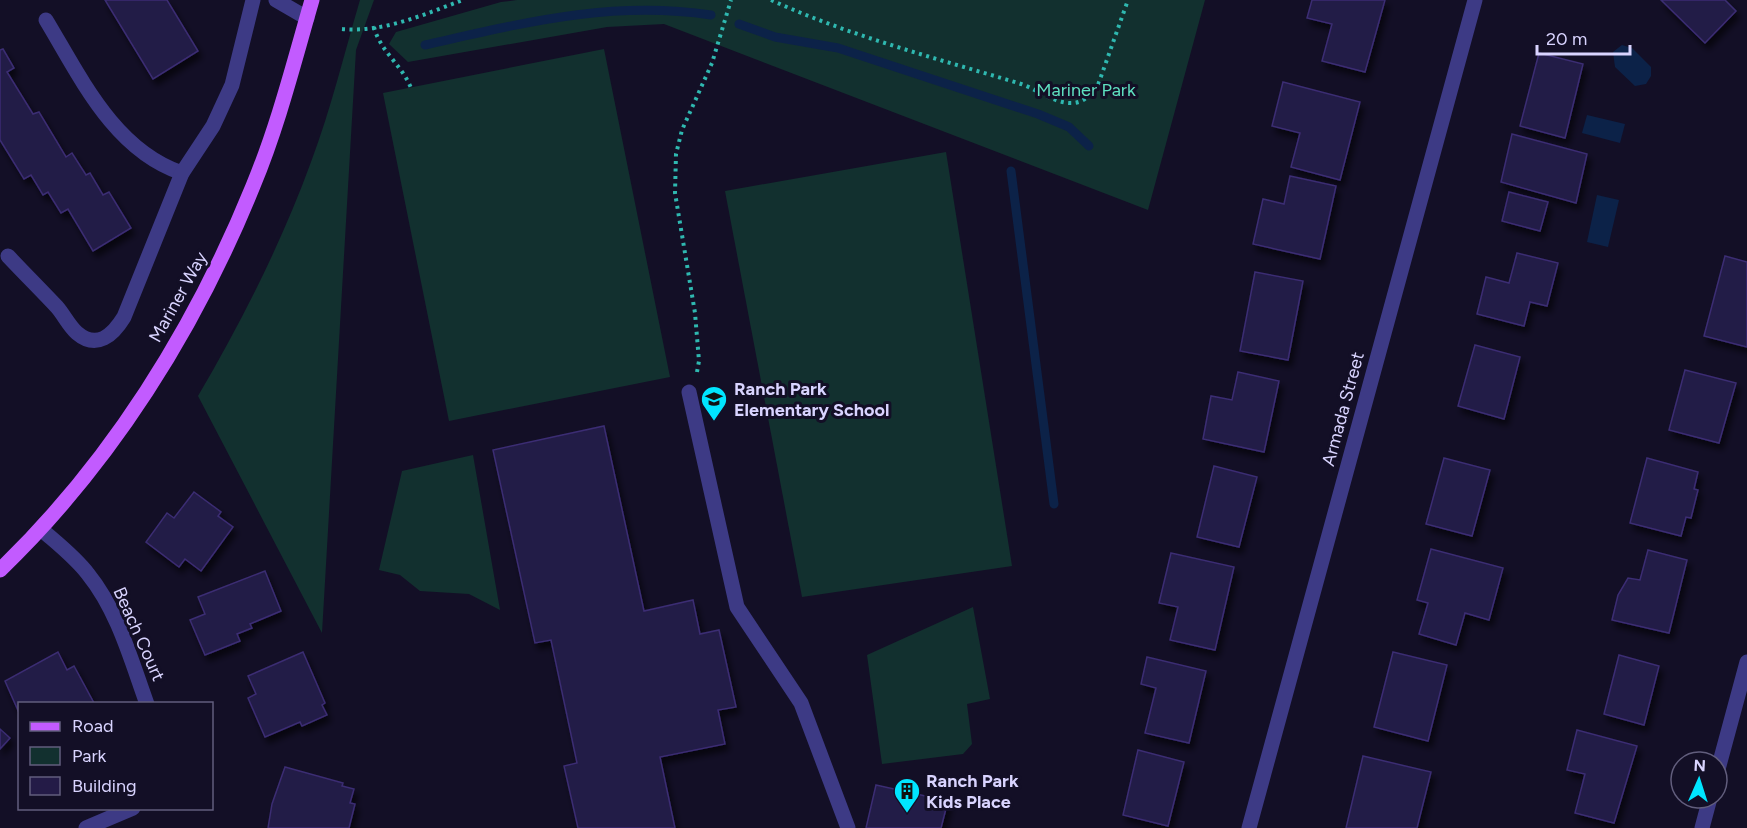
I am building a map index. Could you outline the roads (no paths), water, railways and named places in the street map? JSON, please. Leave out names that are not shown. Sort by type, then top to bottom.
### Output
[{"type":"main road","name":"Mariner Way","points":[[0,570],[42,530],[135,410],[205,294],[254,185],[312,0]]},
{"type":"street","points":[[8,256],[59,309],[76,332],[88,339],[102,340],[114,334],[124,317],[182,173],[213,126],[232,85],[253,0]]},
{"type":"street","points":[[276,0],[307,18]]},
{"type":"street","name":"Armada Street","points":[[1249,828],[1474,0]]},
{"type":"street","points":[[46,20],[92,96],[117,128],[149,158],[182,173]]},
{"type":"street","points":[[689,392],[737,607],[801,703],[848,828]]},
{"type":"street","name":"Beach Court","points":[[42,530],[82,567],[103,596],[121,634],[146,702]]},
{"type":"street","points":[[1723,750],[1747,662]]},
{"type":"street","points":[[86,828],[128,810]]},
{"type":"street","points":[[1702,828],[1707,810]]},
{"type":"water","points":[[1622,45],[1632,48],[1651,67],[1651,76],[1646,84],[1635,86],[1615,67],[1613,52]]},
{"type":"water","points":[[1587,115],[1625,124],[1620,143],[1582,133]]},
{"type":"water","points":[[1597,195],[1619,200],[1608,247],[1587,242]]},
{"type":"waterway","points":[[425,45],[532,22],[602,12],[638,10],[711,15]]},
{"type":"waterway","points":[[739,24],[775,37],[838,48],[1038,114],[1069,127],[1089,146]]},
{"type":"waterway","points":[[1011,171],[1054,504]]},
{"type":"place","name":"Ranch Park Elementary School","points":[[714,422]]},
{"type":"place","name":"Ranch Park Kids Place","points":[[907,814]]},
{"type":"park label","name":"Mariner Park","points":[[1086,90]]}]
